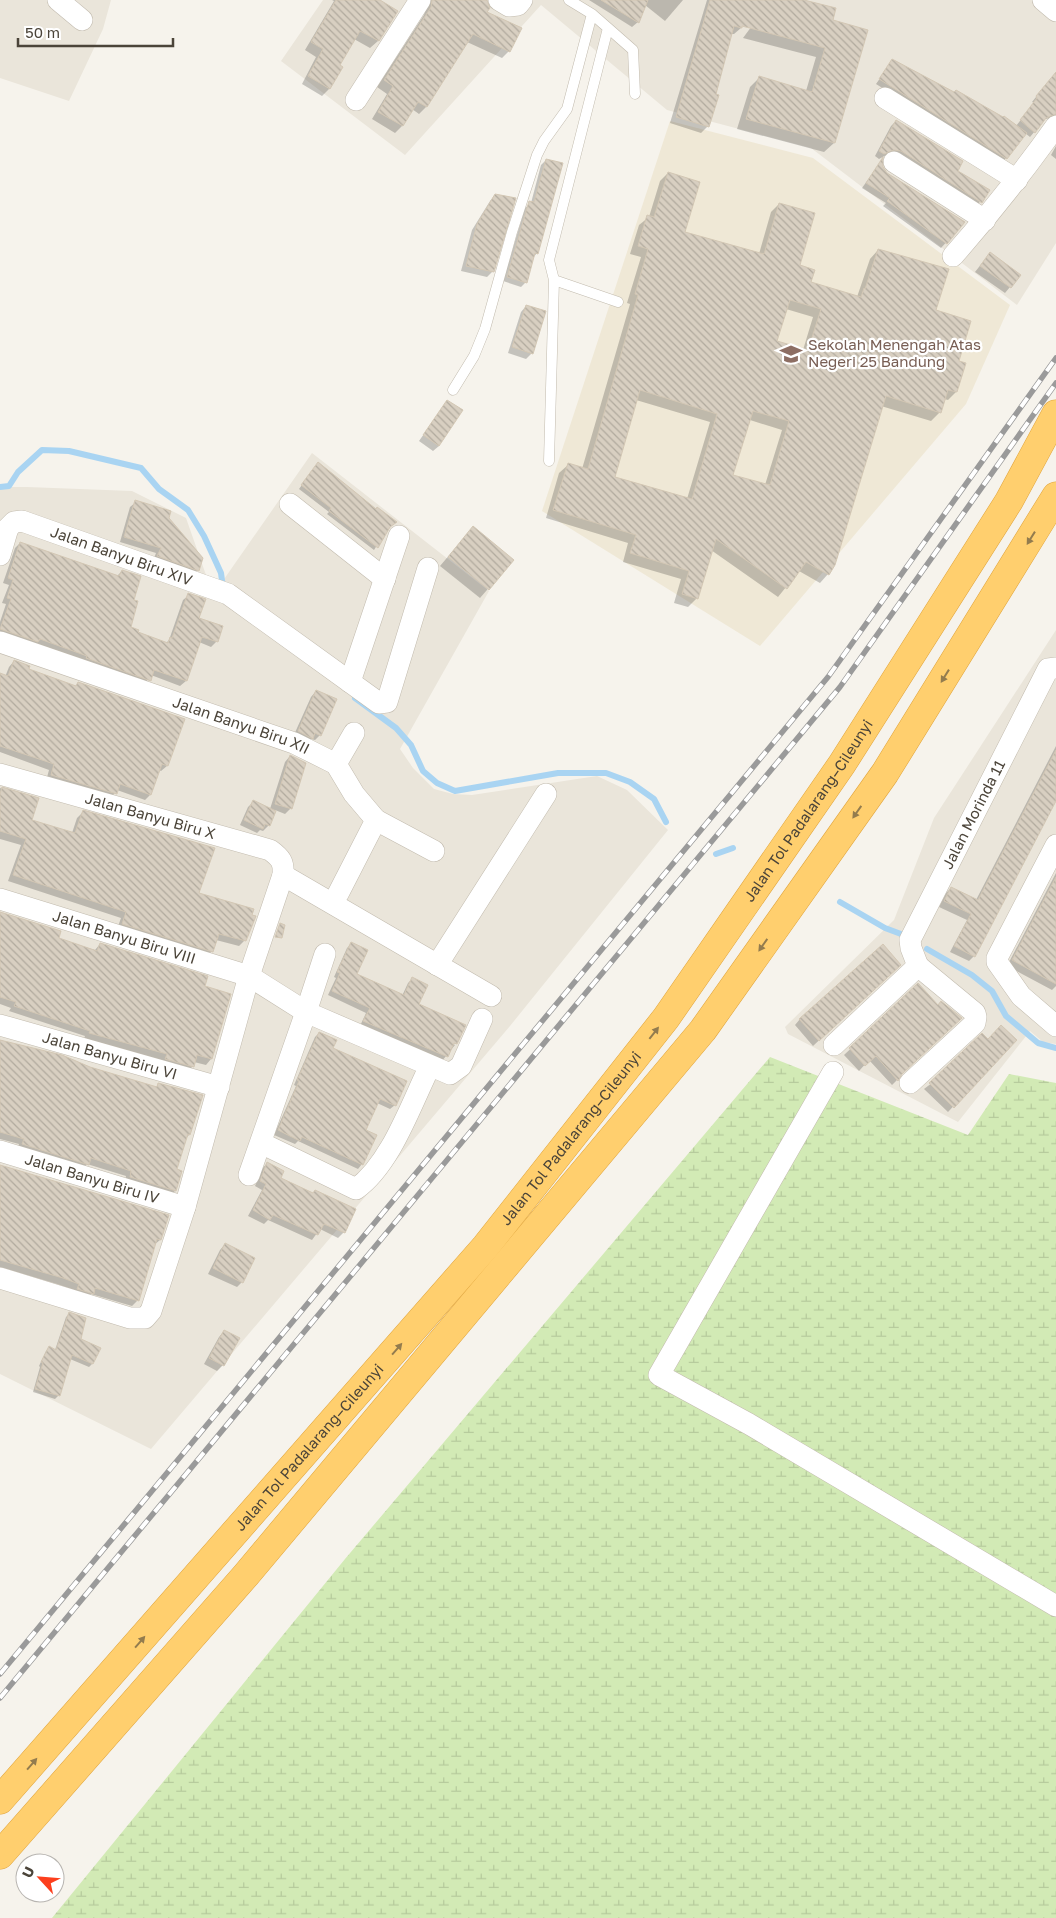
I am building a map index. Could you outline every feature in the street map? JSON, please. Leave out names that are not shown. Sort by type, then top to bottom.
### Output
[{"type":"highway","name":"Jalan Tol Padalarang–Cileunyi","points":[[0,1800],[486,1246],[666,1018],[842,764],[1009,501],[1056,414]]},
{"type":"highway","name":"Jalan Tol Padalarang–Cileunyi","points":[[0,1855],[246,1575],[703,1030],[885,773],[1056,496]]},
{"type":"street","points":[[58,0],[82,20]]},
{"type":"street","points":[[356,100],[420,0]]},
{"type":"street","points":[[499,0],[509,6],[513,6],[522,0]]},
{"type":"street","points":[[1042,0],[1056,10]]},
{"type":"street","points":[[885,98],[1017,180]]},
{"type":"street","points":[[953,256],[1017,180],[1056,126]]},
{"type":"street","points":[[894,162],[985,220]]},
{"type":"street","points":[[290,504],[385,579]]},
{"type":"street","name":"Jalan Banyu Biru XIV","points":[[0,555],[8,528],[14,522],[22,521],[221,591],[378,703],[386,702],[428,568]]},
{"type":"street","points":[[350,682],[399,536]]},
{"type":"street","name":"Jalan Banyu Biru XII","points":[[0,642],[294,743],[336,764]]},
{"type":"street","name":"Jalan Morinda 11","points":[[918,966],[910,948],[910,940],[1048,670],[1054,668]]},
{"type":"street","points":[[354,733],[336,764],[354,794],[376,820],[434,851]]},
{"type":"street","name":"Jalan Banyu Biru X","points":[[0,774],[270,850],[280,857],[284,866],[283,875]]},
{"type":"street","points":[[437,965],[546,794]]},
{"type":"street","points":[[338,894],[376,820]]},
{"type":"street","points":[[1056,844],[997,958],[997,965],[1021,996],[1056,1026]]},
{"type":"street","points":[[0,1278],[130,1318],[145,1318],[151,1311],[185,1207],[249,976],[283,875],[491,996]]},
{"type":"street","name":"Jalan Banyu Biru VIII","points":[[0,899],[249,976],[306,1012],[450,1074],[462,1066],[482,1019]]},
{"type":"street","points":[[249,1175],[325,954]]},
{"type":"street","points":[[834,1045],[918,966],[975,1013],[976,1017],[975,1023],[910,1083]]},
{"type":"street","name":"Jalan Banyu Biru VI","points":[[0,1024],[219,1087]]},
{"type":"street","points":[[261,1143],[356,1189],[366,1182],[387,1155],[430,1066]]},
{"type":"street","points":[[833,1072],[659,1375],[749,1424],[1056,1606]]},
{"type":"street","name":"Jalan Banyu Biru IV","points":[[0,1151],[185,1207]]},
{"type":"lane","points":[[569,0],[592,14],[633,50],[634,94]]},
{"type":"lane","points":[[453,390],[474,356],[485,329],[512,232],[537,155],[544,141],[567,109],[592,14]]},
{"type":"lane","points":[[549,461],[554,280],[549,260],[608,28]]},
{"type":"lane","points":[[554,280],[618,302]]},
{"type":"shaded area","points":[[0,0],[111,0],[103,29],[69,101],[0,78]]},
{"type":"shaded area","points":[[323,0],[1056,0],[1056,243],[1017,305],[811,148],[667,110],[541,5],[405,155],[281,61]]},
{"type":"shaded area","name":"Sekolah Menengah Atas Negeri 25 Bandung","points":[[670,121],[813,158],[1010,305],[966,404],[760,646],[542,511]]},
{"type":"shaded area","points":[[312,453],[489,591],[400,749],[413,768],[434,789],[453,794],[472,795],[597,776],[627,790],[668,830],[510,1026],[151,1449],[0,1374],[0,487],[132,491],[186,518],[213,595]]},
{"type":"shaded area","points":[[1056,630],[1056,1044],[1043,1042],[1030,1031],[958,1122],[788,1034],[785,1027],[894,920],[934,818]]},
{"type":"green space","points":[[770,1057],[968,1135],[1009,1074],[1056,1083],[1056,1918],[52,1918],[345,1559]]},
{"type":"building","points":[[336,0],[380,0],[398,11],[379,41],[360,31],[340,65],[343,67],[330,89],[308,76],[323,49],[311,42]]},
{"type":"building","points":[[432,0],[487,0],[490,8],[487,12],[522,28],[510,52],[473,34],[427,107],[418,102],[403,126],[378,112],[393,86],[384,80],[431,7]]},
{"type":"building","points":[[601,0],[648,0],[639,23]]},
{"type":"building","points":[[710,0],[804,0],[836,8],[833,20],[868,30],[835,143],[746,119],[759,76],[812,92],[825,48],[742,26],[742,28],[734,26],[716,94],[719,95],[709,127],[676,117]]},
{"type":"building","points":[[892,59],[1004,116],[1027,133],[1007,159],[879,79]]},
{"type":"building","points":[[1056,72],[1056,114],[1046,118],[1035,133],[1020,120],[1037,98],[1036,96]]},
{"type":"building","points":[[896,120],[963,161],[958,171],[990,190],[982,203],[901,151],[894,150],[884,154],[879,151]]},
{"type":"building","points":[[883,157],[883,167],[887,173],[965,222],[947,244],[887,201],[890,198],[866,183]]},
{"type":"building","points":[[546,159],[563,163],[538,254],[535,253],[527,283],[507,277],[529,201],[534,202]]},
{"type":"building","points":[[668,172],[700,182],[685,232],[764,254],[779,203],[815,213],[800,265],[815,270],[811,282],[861,297],[878,249],[949,269],[936,310],[971,321],[959,361],[966,363],[957,392],[948,390],[941,413],[886,396],[835,565],[829,575],[806,562],[787,589],[716,539],[698,599],[682,594],[689,571],[630,553],[636,535],[553,510],[568,463],[588,469],[638,295],[635,294],[648,249],[638,246],[647,215],[654,217]],"holes":[[[790,300],[821,309],[808,350],[777,341]],[[640,390],[717,414],[692,499],[615,477]],[[753,411],[789,421],[770,485],[733,475]]]},
{"type":"building","points":[[495,194],[516,198],[494,272],[466,266],[477,224]]},
{"type":"building","points":[[990,252],[1021,275],[1011,288],[980,266]]},
{"type":"building","points":[[526,305],[546,311],[533,354],[512,347]]},
{"type":"building","points":[[447,400],[463,410],[439,446],[423,435]]},
{"type":"building","points":[[318,462],[376,509],[377,507],[397,522],[390,527],[378,548],[329,511],[331,508],[301,485]]},
{"type":"building","points":[[135,500],[171,511],[169,518],[203,558],[199,571],[157,556],[161,548],[124,537]]},
{"type":"building","points":[[473,526],[514,560],[489,590],[448,557]]},
{"type":"building","points":[[20,542],[119,576],[122,570],[141,576],[134,600],[138,601],[131,627],[139,630],[138,632],[168,643],[170,637],[172,638],[188,593],[206,599],[199,618],[223,626],[218,642],[202,637],[187,681],[154,670],[151,681],[40,639],[38,642],[0,629],[11,599],[7,598],[13,580],[8,578]]},
{"type":"building","points":[[14,660],[30,666],[29,669],[76,686],[78,682],[185,719],[168,766],[162,764],[151,795],[120,784],[117,794],[51,775],[54,764],[0,746],[0,673],[8,676]]},
{"type":"building","points":[[316,690],[337,699],[321,736],[315,733],[313,739],[298,731]]},
{"type":"building","points":[[1056,750],[1056,801],[975,957],[954,946],[971,914],[944,901],[951,887],[978,900]]},
{"type":"building","points":[[290,755],[306,763],[292,809],[275,804]]},
{"type":"building","points":[[2,787],[39,798],[32,820],[75,833],[83,810],[215,848],[199,893],[254,909],[252,915],[256,916],[246,941],[219,934],[213,952],[122,924],[126,912],[13,875],[26,839],[0,831],[0,794]]},
{"type":"building","points":[[253,800],[276,811],[270,826],[265,824],[263,829],[244,820]]},
{"type":"building","points":[[1056,877],[1056,984],[1012,960]]},
{"type":"building","points":[[0,912],[61,931],[59,938],[97,951],[100,943],[208,976],[205,986],[231,994],[212,1059],[197,1055],[194,1067],[165,1059],[167,1054],[89,1033],[90,1031],[14,1006],[16,1002],[0,997]]},
{"type":"building","points":[[280,923],[285,925],[282,938],[275,937]]},
{"type":"building","points":[[351,942],[368,950],[357,974],[404,995],[412,977],[428,985],[419,1004],[466,1025],[457,1044],[454,1043],[448,1057],[363,1021],[370,1008],[332,991],[340,973],[337,972]]},
{"type":"building","points":[[883,944],[901,965],[819,1041],[799,1019]]},
{"type":"building","points":[[918,983],[938,1005],[941,1001],[962,1018],[902,1074],[898,1081],[876,1056],[865,1066],[849,1048]]},
{"type":"building","points":[[1001,1025],[1017,1040],[954,1108],[929,1083],[982,1033],[988,1039]]},
{"type":"building","points":[[319,1032],[337,1040],[333,1048],[407,1081],[396,1106],[380,1099],[366,1130],[377,1135],[363,1165],[302,1137],[300,1141],[278,1130],[299,1081],[297,1080]]},
{"type":"building","points":[[0,1040],[62,1055],[90,1067],[157,1087],[158,1083],[203,1095],[177,1169],[182,1171],[176,1191],[130,1177],[131,1171],[91,1158],[89,1165],[22,1144],[24,1139],[0,1132]]},
{"type":"building","points":[[267,1162],[284,1171],[281,1178],[313,1193],[315,1190],[356,1209],[345,1233],[324,1224],[318,1235],[273,1215],[270,1220],[253,1210],[266,1184],[260,1181]]},
{"type":"building","points":[[0,1165],[169,1215],[161,1240],[157,1239],[139,1301],[95,1288],[94,1294],[77,1289],[79,1284],[0,1260]]},
{"type":"building","points":[[225,1243],[255,1258],[243,1283],[213,1268]]},
{"type":"building","points":[[69,1312],[86,1318],[81,1339],[101,1348],[93,1364],[72,1355],[60,1396],[35,1389],[43,1363],[41,1362],[49,1346],[56,1350]]},
{"type":"building","points":[[224,1330],[240,1338],[224,1366],[209,1358]]},
{"type":"waterway","points":[[0,487],[9,486],[18,472],[42,450],[69,451],[141,468],[159,489],[188,510],[204,536],[221,573],[223,588]]},
{"type":"waterway","points":[[355,698],[396,728],[411,745],[423,771],[437,783],[455,791],[558,773],[606,773],[630,782],[654,799],[666,822]]},
{"type":"waterway","points":[[716,854],[733,848]]},
{"type":"waterway","points":[[840,902],[885,928],[901,934]]},
{"type":"waterway","points":[[927,949],[972,975],[992,991],[1006,1016],[1038,1043],[1056,1048]]},
{"type":"railway","points":[[0,1674],[828,677],[1056,358]]},
{"type":"railway","points":[[0,1698],[840,687],[1056,383]]},
{"type":"place","name":"Sekolah Menengah Atas Negeri 25 Bandung","points":[[791,354]]}]
